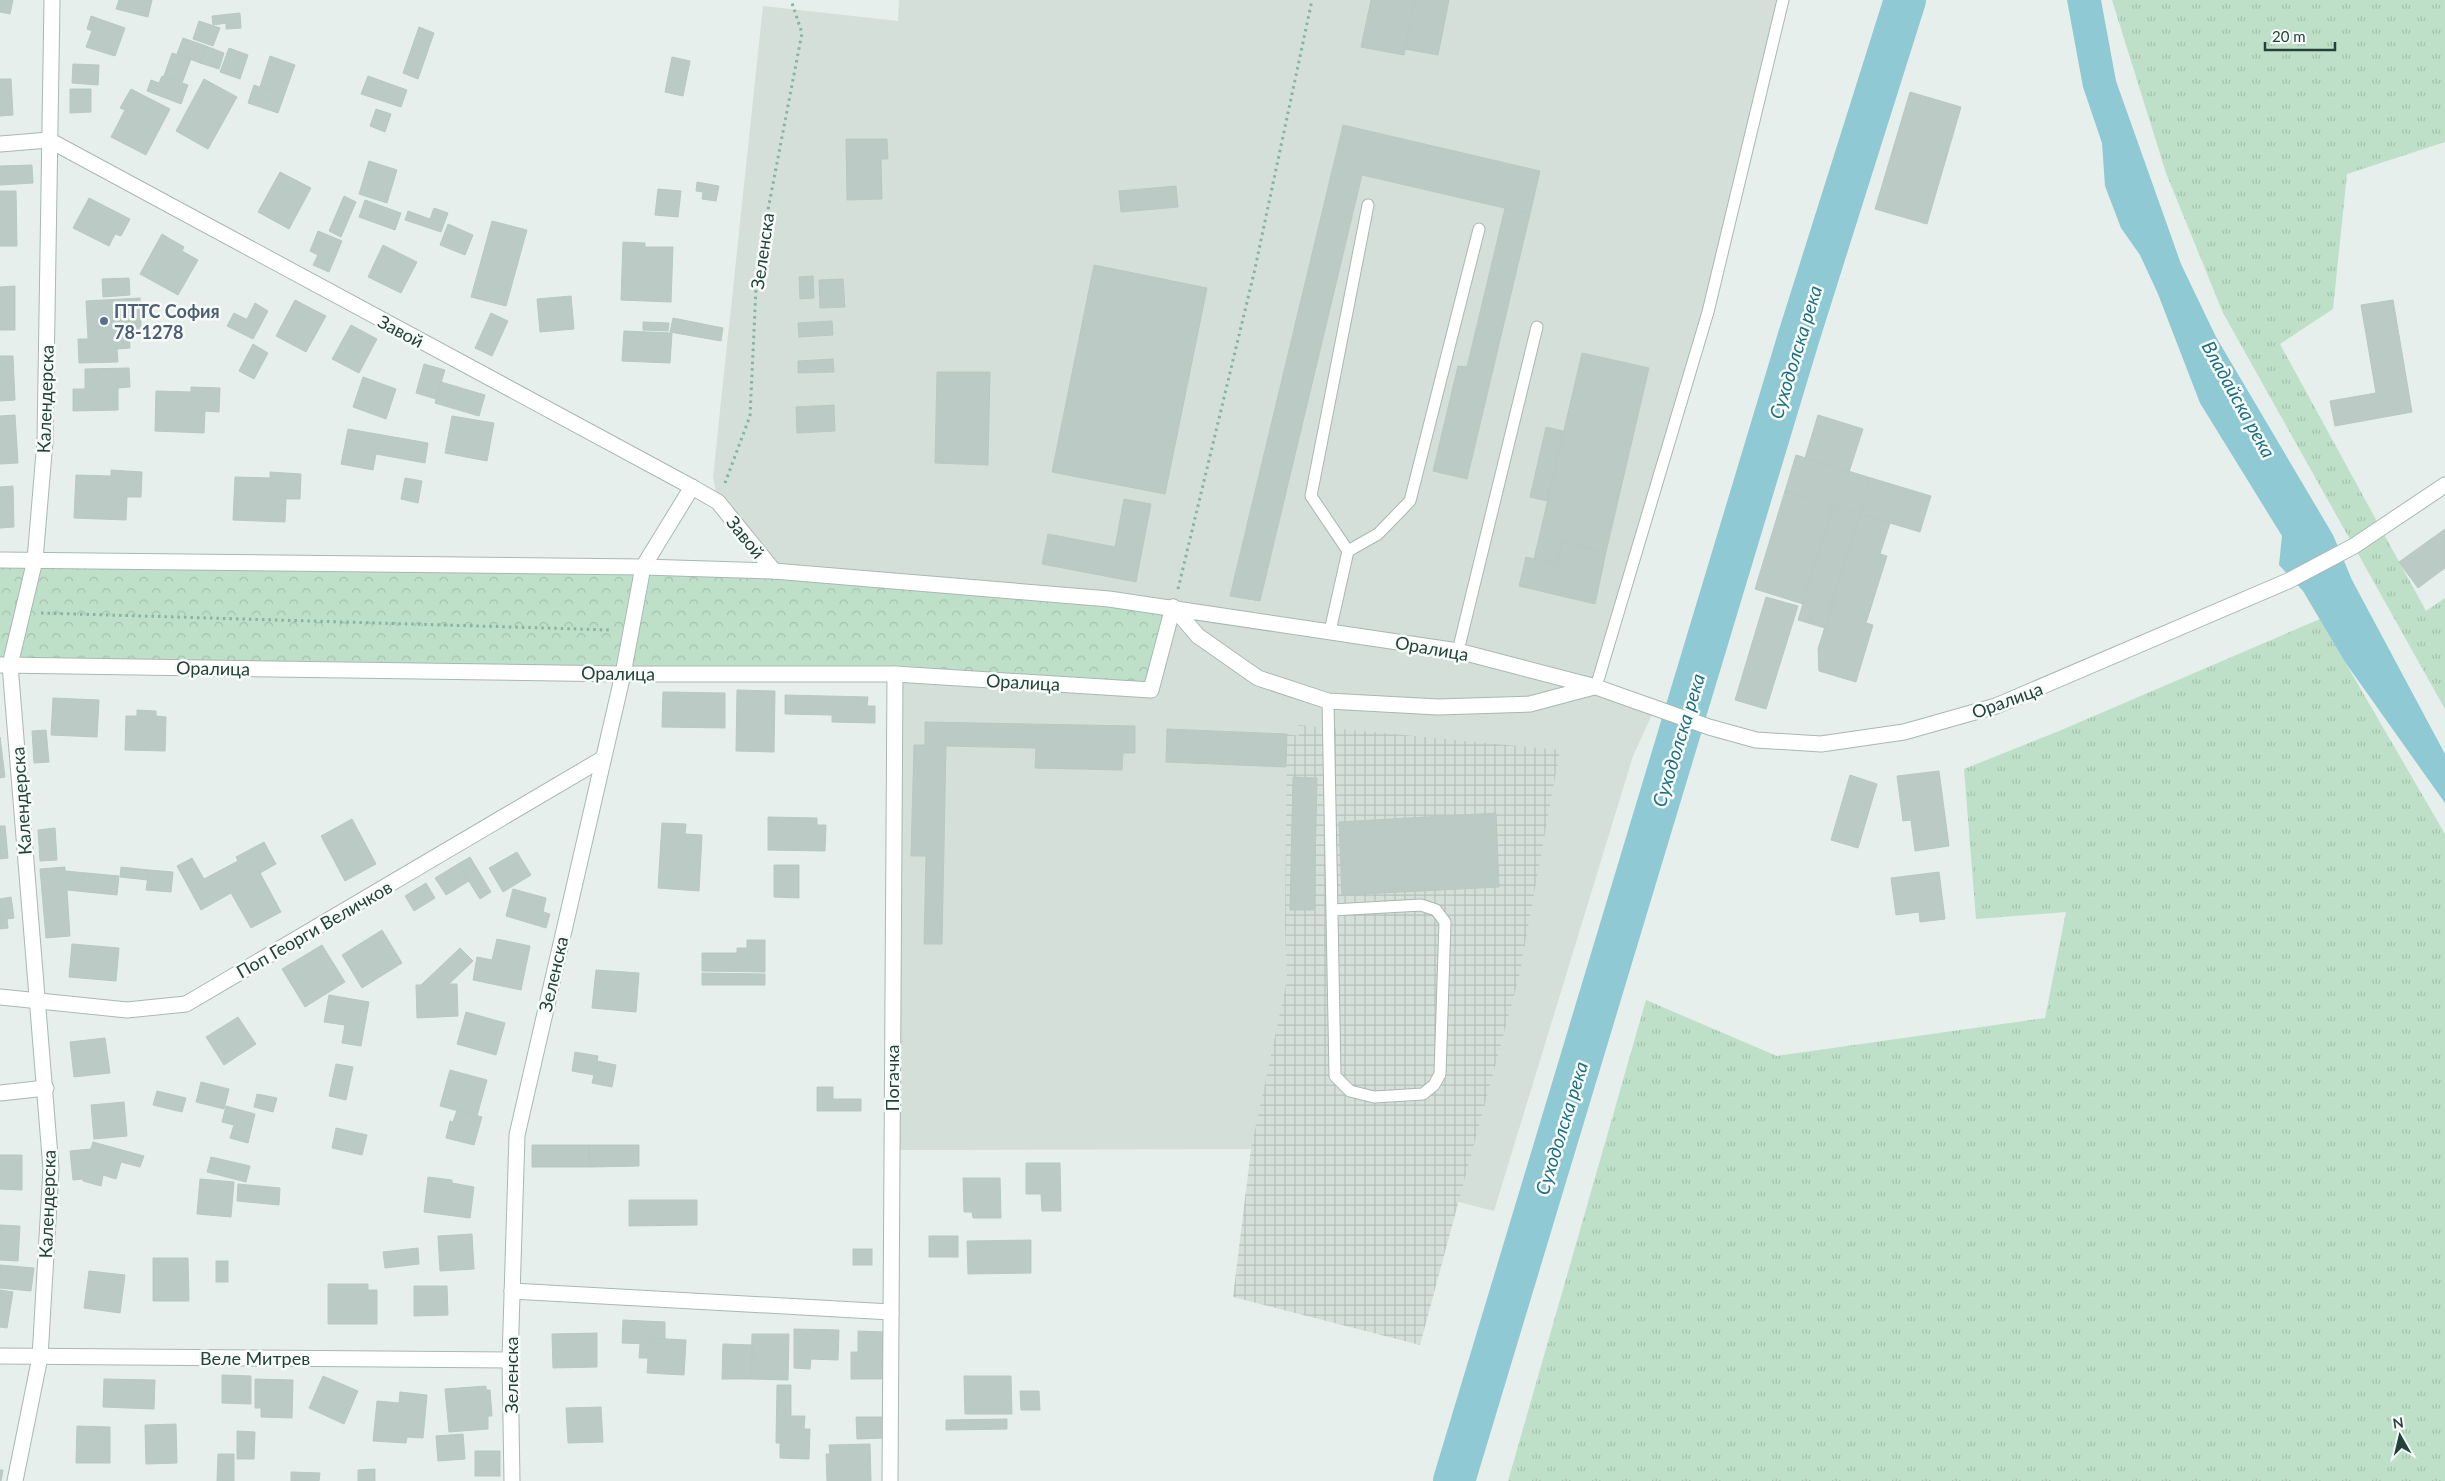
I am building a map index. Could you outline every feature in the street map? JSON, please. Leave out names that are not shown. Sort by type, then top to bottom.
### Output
[{"type":"street","name":"Календерска","points":[[15,1481],[40,1357],[51,1169],[46,1088],[5,665],[35,560],[45,441],[52,0]]},
{"type":"street","points":[[0,144],[50,140]]},
{"type":"street","name":"Завой","points":[[50,140],[718,502],[774,571]]},
{"type":"street","name":"Оралица","points":[[0,560],[643,567],[774,571],[1109,599],[1173,607],[1458,651],[1596,687],[1709,727],[1756,740],[1821,744],[1904,732],[1996,706],[2288,581],[2354,546],[2445,485]]},
{"type":"street","name":"Зеленска","points":[[512,1481],[510,1360],[517,1135],[623,674],[643,567],[692,487]]},
{"type":"street","points":[[1173,607],[1198,636],[1258,678],[1328,701],[1438,707],[1530,704],[1596,687]]},
{"type":"street","name":"Оралица","points":[[5,665],[623,674],[895,674],[1151,690],[1173,607]]},
{"type":"street","name":"Погачка","points":[[890,1481],[895,674]]},
{"type":"street","name":"Поп Георги Величков","points":[[0,997],[128,1010],[186,1004],[602,759]]},
{"type":"street","points":[[0,1093],[46,1088]]},
{"type":"street","points":[[512,1291],[891,1312]]},
{"type":"street","name":"Веле Митрев","points":[[0,1356],[510,1360]]},
{"type":"lane","points":[[1596,687],[1708,312],[1783,0]]},
{"type":"lane","points":[[1330,631],[1348,551],[1311,496],[1368,205]]},
{"type":"lane","points":[[1348,551],[1378,534],[1410,501],[1479,229]]},
{"type":"lane","points":[[1458,651],[1536,327]]},
{"type":"lane","points":[[1328,701],[1335,1076],[1350,1091],[1374,1097],[1423,1094],[1434,1085],[1440,1074],[1444,922],[1436,910],[1421,905],[1332,910]]},
{"type":"path","name":"Зеленска","points":[[718,502],[750,416],[757,267],[802,33],[792,0]]},
{"type":"path","points":[[1173,607],[1254,273],[1312,0]]},
{"type":"path","points":[[21,612],[631,631]]},
{"type":"shaded area","points":[[899,0],[1783,0],[1708,312],[1596,687],[1655,708],[1633,756],[1494,1211],[1251,1149],[892,1150],[895,674],[774,571],[718,502],[713,477],[763,6],[898,21]]},
{"type":"shaded area","points":[[1298,725],[1560,750],[1519,977],[1420,1345],[1233,1297],[1251,1149],[1287,980],[1285,928],[1287,734],[1299,736]]},
{"type":"green space","points":[[2112,0],[2445,0],[2445,142],[2347,174],[2333,309],[2280,344],[2426,611],[2445,598],[2445,709],[2223,313],[2166,173]]},
{"type":"green space","points":[[0,560],[643,567],[1173,607],[1151,690],[895,674],[0,665]]},
{"type":"green space","points":[[2320,619],[2445,834],[2445,1481],[1508,1481],[1646,1000],[1777,1056],[2045,1018],[2066,912],[1976,919],[1964,769],[2059,731]]},
{"type":"water","name":"Владайска река","points":[[2067,0],[2101,0],[2116,81],[2181,264],[2216,337],[2333,535],[2352,580],[2445,754],[2445,803],[2345,662],[2303,591],[2279,565],[2282,536],[2200,403],[2158,294],[2140,255],[2121,228],[2105,186],[2102,143],[2083,87]]},
{"type":"building","points":[[0,0],[13,0],[10,14],[0,12]]},
{"type":"building","points":[[119,0],[152,0],[148,17],[116,9]]},
{"type":"building","points":[[1371,0],[1415,0],[1404,55],[1361,47]]},
{"type":"building","points":[[1415,0],[1449,0],[1438,55],[1405,49]]},
{"type":"building","points":[[240,13],[241,28],[226,29],[226,23],[213,25],[212,16]]},
{"type":"building","points":[[91,16],[125,28],[115,56],[86,47],[92,31],[87,29]]},
{"type":"building","points":[[199,21],[220,28],[213,46],[193,39]]},
{"type":"building","points":[[419,27],[434,33],[418,79],[403,73]]},
{"type":"building","points":[[183,38],[206,46],[200,63],[177,54]]},
{"type":"building","points":[[206,46],[224,53],[219,69],[200,63]]},
{"type":"building","points":[[229,48],[248,55],[240,79],[220,72]]},
{"type":"building","points":[[172,53],[191,59],[182,83],[164,76]]},
{"type":"building","points":[[270,56],[295,65],[284,96],[260,87]]},
{"type":"building","points":[[672,57],[690,61],[683,96],[665,92]]},
{"type":"building","points":[[73,64],[99,65],[98,85],[72,83]]},
{"type":"building","points":[[162,76],[188,85],[181,104],[147,91],[151,80],[159,83]]},
{"type":"building","points":[[368,76],[407,90],[401,107],[361,94]]},
{"type":"building","points":[[0,79],[11,79],[13,115],[0,116]]},
{"type":"building","points":[[204,79],[237,97],[208,149],[176,131]]},
{"type":"building","points":[[254,85],[284,96],[278,113],[248,103]]},
{"type":"building","points":[[70,89],[91,89],[91,112],[70,113]]},
{"type":"building","points":[[131,89],[170,109],[146,155],[111,137],[125,110],[120,108]]},
{"type":"building","points":[[1910,92],[1961,107],[1927,224],[1875,209]]},
{"type":"building","points":[[376,109],[391,114],[385,132],[370,126]]},
{"type":"building","points":[[1343,125],[1540,171],[1530,214],[1362,175],[1260,601],[1230,596]]},
{"type":"building","points":[[846,139],[887,139],[888,159],[881,159],[882,199],[847,200]]},
{"type":"building","points":[[369,161],[397,170],[387,203],[359,194]]},
{"type":"building","points":[[32,165],[33,183],[0,185],[0,166]]},
{"type":"building","points":[[280,172],[311,188],[289,229],[258,212]]},
{"type":"building","points":[[697,182],[719,186],[716,201],[702,199],[703,192],[696,191]]},
{"type":"building","points":[[1176,186],[1178,207],[1121,212],[1119,191]]},
{"type":"building","points":[[658,189],[681,191],[678,217],[655,215]]},
{"type":"building","points":[[0,191],[16,191],[17,246],[0,246]]},
{"type":"building","points":[[344,196],[356,202],[341,237],[329,231]]},
{"type":"building","points":[[89,198],[130,219],[121,236],[115,234],[109,246],[73,228]]},
{"type":"building","points":[[365,200],[401,213],[395,230],[359,217]]},
{"type":"building","points":[[434,208],[448,213],[441,232],[405,220],[408,211],[430,219]]},
{"type":"building","points":[[1505,208],[1530,214],[1467,479],[1433,471],[1458,366],[1467,367]]},
{"type":"building","points":[[492,221],[527,230],[506,306],[471,297]]},
{"type":"building","points":[[448,224],[473,235],[465,255],[440,245]]},
{"type":"building","points":[[318,231],[342,241],[329,272],[313,265],[318,255],[310,251]]},
{"type":"building","points":[[162,234],[184,247],[182,251],[198,260],[178,295],[140,274]]},
{"type":"building","points":[[623,242],[645,243],[645,247],[673,247],[671,302],[621,300]]},
{"type":"building","points":[[383,245],[417,262],[401,293],[368,277]]},
{"type":"building","points":[[1094,265],[1207,288],[1165,494],[1052,472]]},
{"type":"building","points":[[813,276],[814,298],[800,299],[799,277]]},
{"type":"building","points":[[129,278],[130,295],[103,297],[102,279]]},
{"type":"building","points":[[843,279],[845,307],[820,308],[819,280]]},
{"type":"building","points":[[15,286],[15,330],[0,330],[0,287]]},
{"type":"building","points":[[571,296],[574,329],[540,332],[537,299]]},
{"type":"building","points":[[140,298],[141,330],[129,331],[130,348],[117,349],[118,362],[79,363],[78,339],[88,339],[86,301]]},
{"type":"building","points":[[295,300],[326,316],[306,352],[276,336]]},
{"type":"building","points":[[2393,300],[2412,412],[2335,426],[2330,401],[2376,393],[2361,305]]},
{"type":"building","points":[[255,303],[268,311],[260,326],[247,319]]},
{"type":"building","points":[[234,313],[260,326],[253,339],[227,326]]},
{"type":"building","points":[[491,313],[508,321],[492,356],[475,348]]},
{"type":"building","points":[[673,318],[723,328],[721,341],[670,332]]},
{"type":"building","points":[[832,321],[833,335],[799,337],[798,323]]},
{"type":"building","points":[[643,322],[669,323],[668,331],[643,330]]},
{"type":"building","points":[[351,325],[377,339],[359,373],[332,359]]},
{"type":"building","points":[[624,331],[672,333],[670,363],[622,361]]},
{"type":"building","points":[[253,344],[268,353],[254,379],[239,371]]},
{"type":"building","points":[[1582,353],[1649,368],[1606,552],[1562,542],[1557,564],[1534,559]]},
{"type":"building","points":[[0,356],[13,356],[15,400],[0,401]]},
{"type":"building","points":[[833,359],[834,372],[798,373],[798,361]]},
{"type":"building","points":[[424,364],[445,370],[436,399],[416,393]]},
{"type":"building","points":[[129,368],[130,387],[118,388],[118,410],[73,411],[73,389],[85,389],[85,369]]},
{"type":"building","points":[[937,372],[990,372],[988,465],[935,463]]},
{"type":"building","points":[[363,377],[396,389],[386,419],[353,407]]},
{"type":"building","points":[[441,382],[485,395],[479,416],[435,403]]},
{"type":"building","points":[[191,387],[220,388],[219,412],[205,411],[204,433],[155,431],[156,391],[191,392]]},
{"type":"building","points":[[834,405],[835,431],[797,433],[796,407]]},
{"type":"building","points":[[15,415],[18,463],[0,464],[0,416]]},
{"type":"building","points":[[1818,415],[1863,429],[1849,472],[1805,458]]},
{"type":"building","points":[[452,416],[494,423],[487,461],[445,453]]},
{"type":"building","points":[[1546,427],[1563,431],[1547,501],[1530,497]]},
{"type":"building","points":[[348,429],[428,443],[425,463],[376,454],[373,470],[341,464]]},
{"type":"building","points":[[1796,455],[1871,478],[1860,514],[1785,491]]},
{"type":"building","points":[[111,470],[142,472],[141,497],[127,497],[126,520],[74,518],[76,475],[111,476]]},
{"type":"building","points":[[270,472],[301,474],[300,499],[286,499],[285,522],[233,520],[235,477],[270,478]]},
{"type":"building","points":[[405,478],[422,481],[418,503],[401,499]]},
{"type":"building","points":[[1871,478],[1931,496],[1920,532],[1860,514]]},
{"type":"building","points":[[13,486],[14,527],[0,528],[0,487]]},
{"type":"building","points":[[1785,491],[1833,506],[1803,604],[1755,589]]},
{"type":"building","points":[[1124,499],[1151,504],[1136,582],[1042,564],[1048,534],[1115,547]]},
{"type":"building","points":[[1833,506],[1860,514],[1825,628],[1798,620]]},
{"type":"building","points":[[1860,514],[1890,523],[1880,554],[1887,556],[1866,623],[1873,625],[1856,682],[1819,671],[1818,649]]},
{"type":"building","points":[[2445,529],[2445,568],[2418,588],[2399,562]]},
{"type":"building","points":[[1562,542],[1606,552],[1595,604],[1519,586],[1526,557],[1557,564]]},
{"type":"building","points":[[1766,597],[1798,606],[1766,709],[1735,700]]},
{"type":"building","points":[[737,690],[775,691],[774,752],[736,751]]},
{"type":"building","points":[[663,692],[725,693],[725,728],[662,727]]},
{"type":"building","points":[[785,695],[868,697],[867,706],[875,706],[875,723],[832,722],[832,715],[785,714]]},
{"type":"building","points":[[53,698],[99,700],[97,737],[51,735]]},
{"type":"building","points":[[137,710],[156,711],[156,716],[166,717],[165,751],[125,750],[126,716],[137,716]]},
{"type":"building","points":[[925,722],[1135,726],[1135,753],[1123,753],[1122,770],[1035,768],[1036,748],[946,746],[942,944],[924,944],[926,856],[911,856],[914,745],[925,745]]},
{"type":"building","points":[[1167,729],[1287,734],[1286,767],[1166,762]]},
{"type":"building","points":[[46,730],[49,762],[34,763],[32,731]]},
{"type":"building","points":[[0,737],[5,777],[0,778]]},
{"type":"building","points":[[1939,771],[1949,846],[1915,851],[1911,820],[1903,821],[1897,776]]},
{"type":"building","points":[[1850,775],[1877,784],[1858,848],[1831,840]]},
{"type":"building","points":[[1293,777],[1317,778],[1314,910],[1290,910]]},
{"type":"building","points":[[1496,813],[1499,887],[1342,895],[1339,822]]},
{"type":"building","points":[[768,817],[817,818],[817,825],[826,825],[825,851],[768,850]]},
{"type":"building","points":[[352,819],[376,864],[345,881],[321,836]]},
{"type":"building","points":[[662,823],[686,824],[685,834],[702,835],[699,891],[658,888]]},
{"type":"building","points":[[0,826],[5,826],[8,858],[0,859]]},
{"type":"building","points":[[55,828],[57,860],[40,861],[38,830]]},
{"type":"building","points":[[264,842],[276,864],[260,873],[281,912],[251,928],[231,893],[201,910],[177,866],[192,858],[204,879],[238,861],[236,857]]},
{"type":"building","points":[[517,852],[531,875],[503,892],[489,868]]},
{"type":"building","points":[[470,857],[491,892],[480,899],[458,864]]},
{"type":"building","points":[[458,864],[469,881],[446,895],[435,878]]},
{"type":"building","points":[[774,865],[799,865],[799,898],[774,897]]},
{"type":"building","points":[[65,867],[65,871],[119,876],[117,895],[67,890],[70,936],[46,938],[40,869]]},
{"type":"building","points":[[121,867],[149,870],[148,880],[120,877]]},
{"type":"building","points":[[149,870],[173,872],[171,892],[146,890]]},
{"type":"building","points":[[1939,872],[1945,919],[1920,922],[1919,912],[1896,915],[1891,878]]},
{"type":"building","points":[[426,883],[435,898],[414,911],[405,896]]},
{"type":"building","points":[[513,889],[546,898],[543,912],[550,914],[546,928],[506,916]]},
{"type":"building","points":[[11,897],[14,918],[7,919],[8,928],[0,929],[0,899]]},
{"type":"building","points":[[382,930],[402,963],[362,988],[342,955]]},
{"type":"building","points":[[497,939],[530,946],[521,990],[473,980],[477,957],[492,960]]},
{"type":"building","points":[[747,940],[765,940],[765,972],[702,971],[702,953],[737,953],[737,948],[747,948]]},
{"type":"building","points":[[72,944],[119,948],[116,981],[69,977]]},
{"type":"building","points":[[322,945],[345,982],[305,1007],[282,969]]},
{"type":"building","points":[[460,948],[473,961],[449,984],[457,984],[458,1016],[417,1018],[416,985],[421,985]]},
{"type":"building","points":[[596,970],[639,973],[636,1012],[592,1008]]},
{"type":"building","points":[[702,973],[765,974],[765,985],[702,985]]},
{"type":"building","points":[[329,995],[369,1002],[361,1046],[342,1043],[345,1025],[324,1022]]},
{"type":"building","points":[[466,1012],[505,1023],[496,1055],[457,1044]]},
{"type":"building","points":[[238,1017],[256,1044],[224,1065],[206,1037]]},
{"type":"building","points":[[105,1038],[110,1073],[74,1077],[70,1042]]},
{"type":"building","points":[[575,1052],[598,1056],[597,1061],[616,1065],[612,1087],[592,1083],[594,1075],[572,1071]]},
{"type":"building","points":[[336,1064],[353,1067],[346,1100],[329,1096]]},
{"type":"building","points":[[450,1070],[487,1080],[477,1116],[440,1106]]},
{"type":"building","points":[[201,1082],[229,1089],[224,1109],[196,1102]]},
{"type":"building","points":[[817,1087],[833,1087],[833,1099],[861,1099],[861,1111],[817,1111]]},
{"type":"building","points":[[157,1091],[186,1098],[182,1112],[153,1105]]},
{"type":"building","points":[[257,1094],[277,1098],[273,1112],[254,1107]]},
{"type":"building","points":[[124,1102],[127,1136],[94,1139],[91,1105]]},
{"type":"building","points":[[226,1106],[255,1114],[248,1143],[230,1138],[234,1125],[222,1122]]},
{"type":"building","points":[[457,1110],[482,1117],[474,1145],[446,1138],[450,1121],[453,1122]]},
{"type":"building","points":[[336,1128],[367,1135],[362,1155],[332,1148]]},
{"type":"building","points":[[93,1142],[144,1156],[140,1167],[121,1162],[116,1179],[103,1175],[101,1186],[83,1181],[83,1179],[73,1180],[70,1151],[91,1149]]},
{"type":"building","points":[[532,1145],[589,1145],[590,1167],[532,1167]]},
{"type":"building","points":[[589,1145],[639,1145],[639,1166],[590,1167]]},
{"type":"building","points":[[0,1155],[22,1155],[22,1190],[0,1189]]},
{"type":"building","points":[[211,1157],[250,1166],[246,1182],[207,1172]]},
{"type":"building","points":[[1026,1163],[1060,1163],[1061,1211],[1042,1211],[1041,1194],[1026,1194]]},
{"type":"building","points":[[428,1177],[452,1180],[452,1183],[474,1187],[470,1218],[424,1212]]},
{"type":"building","points":[[963,1178],[1000,1178],[1001,1218],[973,1218],[972,1212],[964,1212]]},
{"type":"building","points":[[200,1179],[234,1182],[231,1217],[197,1214]]},
{"type":"building","points":[[238,1184],[280,1188],[279,1205],[237,1201]]},
{"type":"building","points":[[629,1200],[697,1200],[697,1225],[629,1226]]},
{"type":"building","points":[[0,1225],[20,1226],[18,1261],[0,1260]]},
{"type":"building","points":[[472,1234],[474,1269],[440,1271],[438,1236]]},
{"type":"building","points":[[929,1236],[958,1236],[958,1257],[929,1257]]},
{"type":"building","points":[[1031,1240],[1031,1273],[968,1274],[967,1241]]},
{"type":"building","points":[[418,1248],[419,1264],[385,1268],[383,1252]]},
{"type":"building","points":[[853,1249],[872,1249],[872,1265],[853,1265]]},
{"type":"building","points":[[153,1258],[188,1258],[189,1301],[153,1301]]},
{"type":"building","points":[[216,1261],[228,1261],[228,1282],[216,1282]]},
{"type":"building","points":[[0,1265],[34,1268],[31,1291],[0,1288]]},
{"type":"building","points":[[89,1271],[125,1275],[120,1313],[84,1308]]},
{"type":"building","points":[[328,1284],[368,1284],[368,1290],[377,1290],[377,1324],[328,1324]]},
{"type":"building","points":[[414,1286],[447,1286],[448,1315],[414,1316]]},
{"type":"building","points":[[0,1290],[13,1292],[7,1328],[0,1327]]},
{"type":"building","points":[[623,1320],[665,1322],[665,1339],[649,1338],[649,1344],[622,1343]]},
{"type":"building","points":[[794,1329],[839,1330],[838,1360],[811,1359],[810,1369],[794,1368]]},
{"type":"building","points":[[858,1331],[885,1332],[884,1379],[851,1379],[851,1352],[858,1352]]},
{"type":"building","points":[[597,1333],[597,1367],[553,1368],[552,1334]]},
{"type":"building","points":[[752,1334],[789,1334],[788,1380],[751,1379]]},
{"type":"building","points":[[649,1338],[686,1340],[684,1375],[647,1373],[648,1358],[639,1358],[640,1344],[649,1344]]},
{"type":"building","points":[[723,1344],[752,1345],[751,1379],[722,1379]]},
{"type":"building","points":[[222,1375],[251,1376],[251,1404],[222,1403]]},
{"type":"building","points":[[323,1376],[358,1391],[344,1424],[309,1408]]},
{"type":"building","points":[[964,1376],[1011,1376],[1012,1414],[965,1414]]},
{"type":"building","points":[[104,1379],[155,1380],[154,1409],[103,1407]]},
{"type":"building","points":[[255,1379],[293,1380],[292,1418],[261,1417],[261,1408],[255,1408]]},
{"type":"building","points":[[777,1385],[791,1385],[791,1416],[805,1416],[804,1429],[810,1429],[809,1459],[780,1458],[780,1443],[776,1443]]},
{"type":"building","points":[[486,1386],[486,1390],[490,1390],[492,1416],[488,1416],[488,1429],[449,1432],[445,1389]]},
{"type":"building","points":[[1020,1391],[1039,1391],[1040,1410],[1021,1410]]},
{"type":"building","points":[[400,1392],[427,1395],[423,1438],[407,1437],[406,1443],[373,1441],[377,1401],[399,1403]]},
{"type":"building","points":[[601,1407],[603,1442],[568,1443],[566,1408]]},
{"type":"building","points":[[856,1417],[885,1417],[886,1438],[857,1439]]},
{"type":"building","points":[[1007,1419],[1007,1429],[946,1430],[946,1420]]},
{"type":"building","points":[[176,1424],[177,1463],[146,1464],[145,1425]]},
{"type":"building","points":[[77,1426],[110,1427],[110,1463],[76,1463]]},
{"type":"building","points":[[237,1431],[255,1432],[254,1459],[237,1459]]},
{"type":"building","points":[[463,1434],[465,1459],[438,1461],[436,1436]]},
{"type":"building","points":[[870,1444],[871,1481],[827,1481],[826,1454],[830,1454],[829,1445]]},
{"type":"building","points":[[475,1451],[500,1451],[500,1476],[475,1476]]},
{"type":"building","points":[[218,1454],[234,1454],[234,1481],[217,1481]]},
{"type":"building","points":[[375,1469],[375,1481],[358,1481],[358,1470]]},
{"type":"building","points":[[0,1470],[3,1470],[1,1481],[0,1481]]},
{"type":"building","points":[[291,1472],[320,1473],[319,1481],[291,1481]]},
{"type":"waterway","name":"Суходолска река","points":[[1454,1481],[1799,336],[1905,0]]},
{"type":"place","name":"ПТТС София 78-1278","points":[[104,321]]}]
